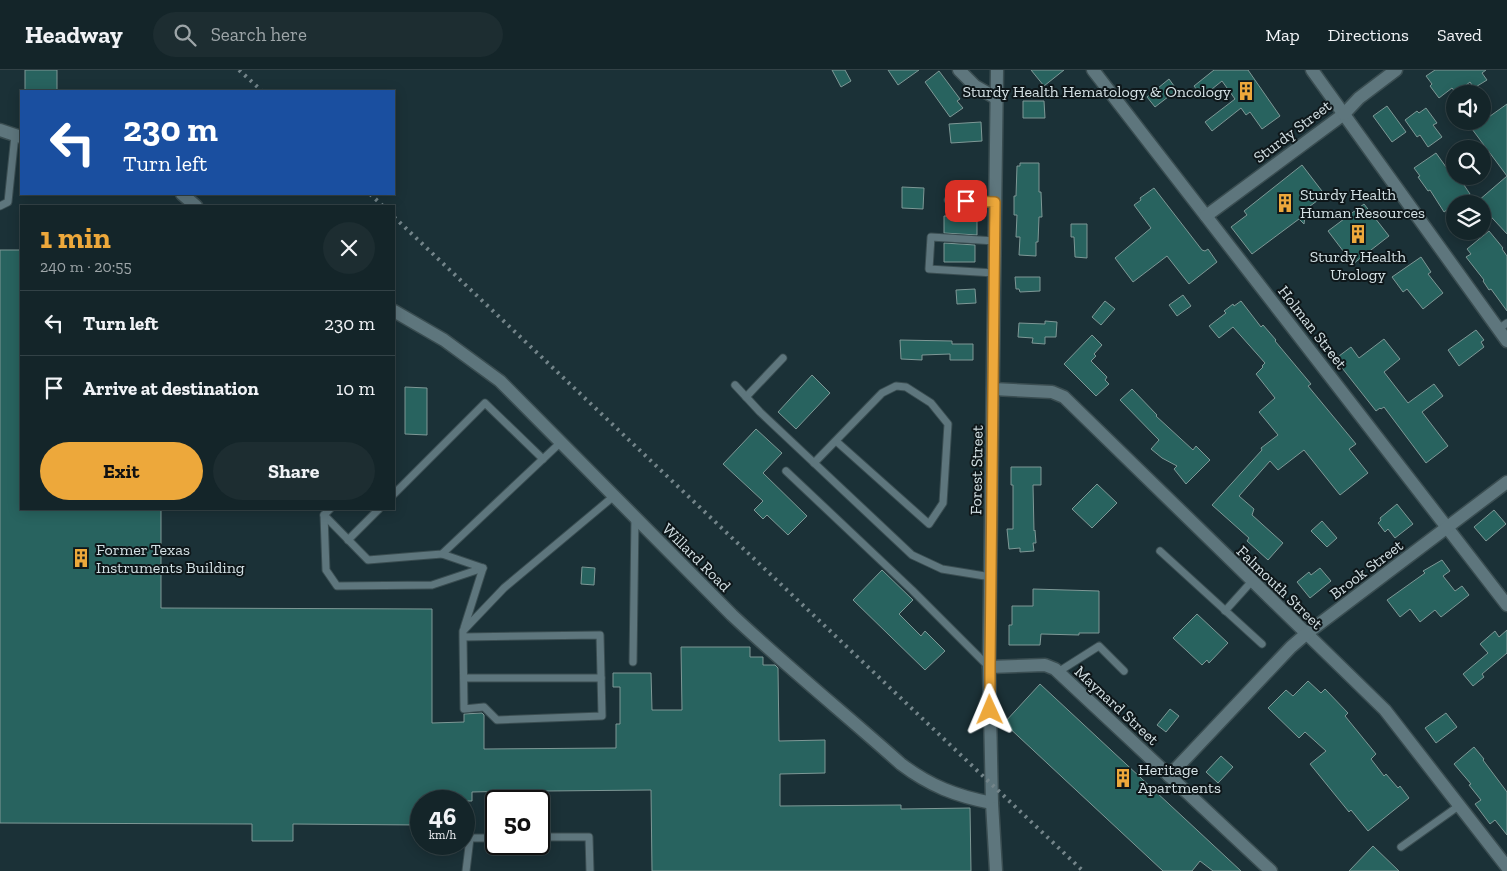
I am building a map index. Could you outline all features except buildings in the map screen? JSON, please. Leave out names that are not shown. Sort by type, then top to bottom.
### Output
[{"type":"street","points":[[959,70],[975,86],[996,98]]},
{"type":"street","name":"Forest Street","points":[[996,871],[992,803],[990,667],[997,70]]},
{"type":"street","name":"Holman Street","points":[[1093,70],[1507,605]]},
{"type":"street","points":[[1312,70],[1503,326],[1507,341]]},
{"type":"street","name":"Sturdy Street","points":[[1206,216],[1344,114],[1354,101],[1396,70]]},
{"type":"street","points":[[0,130],[18,136]]},
{"type":"street","points":[[183,195],[195,205]]},
{"type":"street","name":"Willard Road","points":[[395,312],[444,340],[500,381],[765,646],[901,764],[942,790],[992,803]]},
{"type":"street","name":"Falmouth Street","points":[[993,389],[1052,392],[1064,397],[1392,718],[1507,866]]},
{"type":"street","name":"Brook Street","points":[[1169,776],[1306,634],[1507,482]]},
{"type":"street","name":"Maynard Street","points":[[990,667],[1045,665],[1052,667],[1271,871]]},
{"type":"lane","points":[[0,206],[8,202],[18,136]]},
{"type":"lane","points":[[948,200],[995,202]]},
{"type":"lane","points":[[994,273],[929,269],[930,237],[995,240]]},
{"type":"lane","points":[[746,398],[783,358]]},
{"type":"lane","points":[[735,385],[760,412],[912,555],[942,569],[991,576]]},
{"type":"lane","points":[[814,463],[882,393],[896,386],[906,387],[931,403],[948,424],[943,503],[929,524],[836,441]]},
{"type":"lane","points":[[395,493],[485,403],[544,459]]},
{"type":"lane","points":[[442,554],[561,442]]},
{"type":"lane","points":[[786,471],[906,584],[990,667]]},
{"type":"lane","points":[[463,634],[504,588],[614,496]]},
{"type":"lane","points":[[329,510],[324,515],[326,570],[337,586],[432,585],[483,568]]},
{"type":"lane","points":[[348,540],[378,510]]},
{"type":"lane","points":[[324,515],[368,560],[442,554],[483,568]]},
{"type":"lane","points":[[633,662],[635,518]]},
{"type":"lane","points":[[1160,551],[1262,644]]},
{"type":"lane","points":[[463,634],[600,635],[602,716],[497,720],[484,707],[464,709],[463,634],[483,568]]},
{"type":"lane","points":[[1225,611],[1252,581]]},
{"type":"lane","points":[[1058,672],[1099,646],[1124,671]]},
{"type":"lane","points":[[464,678],[601,678]]},
{"type":"lane","points":[[1401,847],[1460,805]]},
{"type":"lane","points":[[550,837],[589,837],[590,871]]},
{"type":"lane","points":[[466,871],[470,838],[485,838]]},
{"type":"railway","points":[[239,70],[261,90]]},
{"type":"railway","points":[[371,195],[382,205]]},
{"type":"railway","points":[[395,218],[1083,871]]},
{"type":"place","name":"Sturdy Health Hematology & Oncology","points":[[1246,91]]},
{"type":"place","name":"Sturdy Health Human Resources","points":[[1285,203]]},
{"type":"place","name":"Sturdy Health Urology","points":[[1358,234]]},
{"type":"place","name":"Former Texas Instruments Building","points":[[81,558]]},
{"type":"place","name":"Heritage Apartments","points":[[1123,778]]},
{"type":"route","points":[[966,201],[995,202],[990,710]]}]
